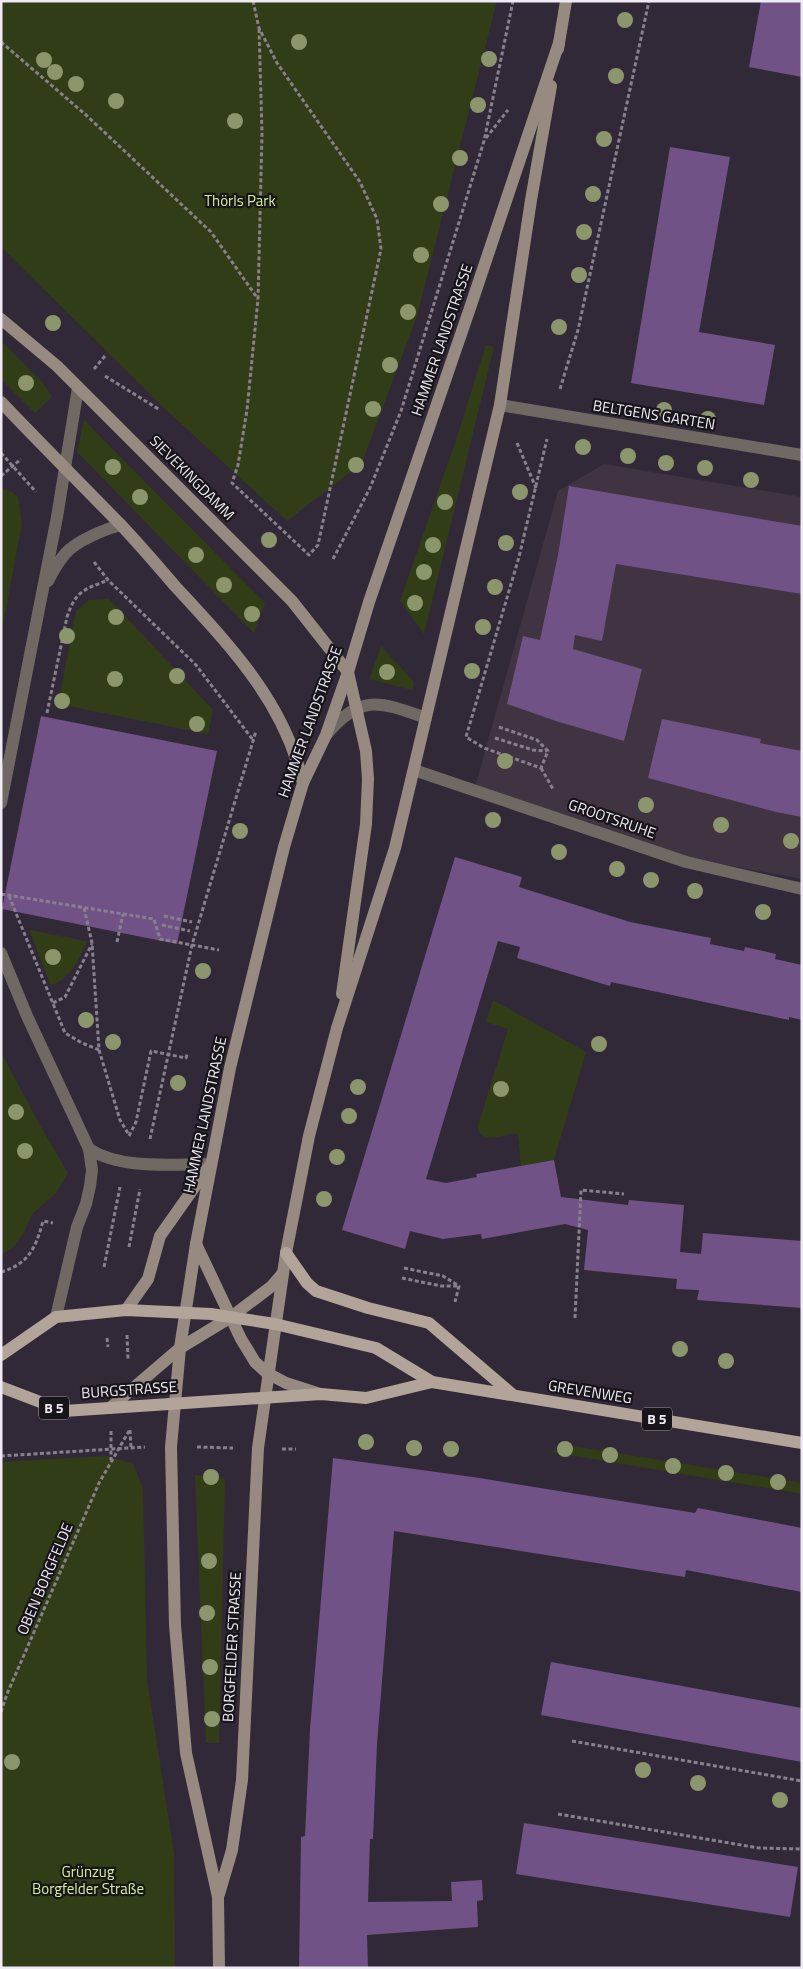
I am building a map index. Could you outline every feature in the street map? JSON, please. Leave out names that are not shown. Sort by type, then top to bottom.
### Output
[{"type":"main road","name":"HAMMER LANDSTRASSE","points":[[264,1397],[286,1253],[309,1136],[337,1028],[396,848],[500,406],[531,200],[566,1]]},
{"type":"main road","name":"HAMMER LANDSTRASSE","points":[[174,1403],[185,1312],[211,1164],[230,1068],[284,847],[303,783],[326,735],[348,672],[369,602],[559,42]]},
{"type":"main road","name":"SIEVEKINGDAMM","points":[[1,319],[57,366],[292,601],[348,672]]},
{"type":"main road","points":[[1,402],[121,525],[232,648],[267,695],[291,742],[303,783]]},
{"type":"main road","points":[[337,1028],[366,824],[368,779],[366,751],[348,672]]},
{"type":"main road","points":[[126,1310],[148,1279],[160,1236],[211,1164]]},
{"type":"main road","points":[[196,1244],[241,1339],[256,1362],[267,1373],[286,1383],[321,1394]]},
{"type":"main road","points":[[286,1253],[307,1283],[316,1291],[368,1308],[428,1323],[513,1396]]},
{"type":"main road","points":[[110,1408],[180,1348],[231,1317],[272,1286],[283,1273]]},
{"type":"main road","name":"B 5","points":[[1,1355],[56,1317],[126,1310],[185,1312]]},
{"type":"main road","name":"GREVENWEG","points":[[185,1312],[275,1324],[376,1348],[432,1382],[802,1443]]},
{"type":"main road","name":"GREVENWEG","points":[[264,1397],[321,1394],[366,1398],[432,1382]]},
{"type":"main road","name":"BURGSTRASSE","points":[[1,1387],[64,1411],[264,1397]]},
{"type":"main road","name":"BORGFELDER STRASSE","points":[[218,1897],[232,1850],[242,1780],[258,1448],[264,1397]]},
{"type":"main road","name":"BORGFELDER STRASSE","points":[[174,1403],[171,1448],[175,1625],[178,1665],[186,1753],[218,1897],[219,1968]]},
{"type":"street","points":[[1,803],[66,469],[78,388]]},
{"type":"street","name":"BELTGENS GARTEN","points":[[500,406],[802,455]]},
{"type":"street","points":[[42,594],[66,552],[102,530],[121,525]]},
{"type":"street","points":[[326,735],[350,710],[366,704],[382,704],[426,718]]},
{"type":"street","name":"GROOTSRUHE","points":[[414,770],[686,862],[802,890]]},
{"type":"street","points":[[1,953],[27,1016],[89,1149],[92,1170],[90,1186],[86,1204],[77,1227],[56,1317]]},
{"type":"street","points":[[89,1149],[98,1155],[145,1164],[211,1164]]},
{"type":"path","points":[[252,1],[260,28],[278,64],[360,182],[377,219],[381,249],[318,545],[309,555],[232,483],[238,465],[246,410],[258,299],[262,133],[260,28]]},
{"type":"path","points":[[332,559],[370,488],[401,412],[484,141],[513,1]]},
{"type":"path","points":[[548,751],[541,768],[484,748],[466,736],[519,557],[553,415],[578,330],[648,1]]},
{"type":"path","points":[[1,42],[86,115],[211,232],[258,299]]},
{"type":"path","points":[[1,453],[57,517]]},
{"type":"path","points":[[1,476],[13,466]]},
{"type":"path","points":[[79,544],[108,580],[196,665],[253,740]]},
{"type":"path","points":[[47,713],[67,617],[72,603],[81,592],[108,580]]},
{"type":"path","points":[[168,1054],[192,945],[267,695]]},
{"type":"path","points":[[499,727],[537,740],[548,751]]},
{"type":"path","points":[[495,738],[533,750],[548,751]]},
{"type":"path","points":[[1,894],[154,919],[160,939],[219,950]]},
{"type":"path","points":[[9,896],[65,1033],[99,1050]]},
{"type":"path","points":[[84,908],[92,943],[99,1050],[120,1120],[129,1135],[136,1122],[151,1051],[186,1058],[187,1054]]},
{"type":"path","points":[[117,942],[122,914]]},
{"type":"path","points":[[164,916],[192,922]]},
{"type":"path","points":[[162,926],[190,931]]},
{"type":"path","points":[[27,1016],[65,997],[92,943]]},
{"type":"path","points":[[104,1267],[121,1181]]},
{"type":"path","points":[[575,1318],[581,1190],[624,1194]]},
{"type":"path","points":[[1,1272],[15,1268],[29,1256],[39,1238],[43,1221],[53,1223]]},
{"type":"path","points":[[404,1268],[443,1276],[459,1286]]},
{"type":"path","points":[[402,1278],[441,1286],[459,1286]]},
{"type":"path","points":[[455,1302],[459,1286]]},
{"type":"path","points":[[111,1426],[111,1461]]},
{"type":"path","name":"OBEN BORGFELDE","points":[[1,1712],[7,1694],[99,1483],[130,1429],[131,1448]]},
{"type":"path","points":[[1,1456],[147,1447]]},
{"type":"path","points":[[193,1447],[232,1448]]},
{"type":"path","points":[[572,1741],[802,1781]]},
{"type":"path","points":[[558,1814],[759,1848],[802,1850]]},
{"type":"shaded area","points":[[604,464],[802,497],[802,879],[689,858],[475,787],[558,491]]},
{"type":"green space","name":"Thörls Park","points":[[1,1],[497,1],[417,316],[362,463],[287,521],[163,407],[1,247]]},
{"type":"green space","points":[[1,341],[43,383],[52,397],[35,413],[1,379]]},
{"type":"green space","points":[[486,345],[494,347],[424,634],[400,601],[456,440]]},
{"type":"green space","points":[[84,420],[265,603],[254,633],[77,452]]},
{"type":"green space","points":[[1,489],[11,491],[18,497],[22,524],[1,635]]},
{"type":"green space","points":[[109,599],[213,710],[208,734],[58,704],[76,611],[89,600]]},
{"type":"green space","points":[[381,646],[413,681],[412,690],[369,679]]},
{"type":"green space","points":[[29,930],[87,941],[74,968],[51,986]]},
{"type":"green space","points":[[493,1000],[586,1052],[554,1160],[521,1166],[518,1135],[514,1133],[492,1138],[482,1136],[479,1132],[478,1126],[508,1029],[486,1022]]},
{"type":"green space","points":[[1,1052],[38,1122],[68,1173],[56,1193],[33,1213],[22,1236],[12,1248],[1,1255]]},
{"type":"green space","points":[[567,1445],[802,1483],[802,1494],[550,1452]]},
{"type":"green space","name":"Grünzug Borgfelder Straße","points":[[106,1456],[133,1464],[143,1489],[147,1680],[174,1853],[175,1968],[1,1968],[1,1462]]},
{"type":"green space","points":[[195,1475],[225,1479],[219,1743],[206,1743]]},
{"type":"building","points":[[761,1],[802,1],[802,77],[749,67]]},
{"type":"building","points":[[670,147],[730,157],[699,332],[775,345],[764,405],[631,383]]},
{"type":"building","points":[[569,486],[802,526],[802,594],[616,564],[602,641],[575,635],[573,649],[642,669],[624,741],[507,704],[523,636],[540,640],[558,555]]},
{"type":"building","points":[[41,716],[217,751],[177,944],[2,909]]},
{"type":"building","points":[[662,719],[761,739],[760,743],[802,751],[802,817],[776,812],[648,778]]},
{"type":"building","points":[[455,857],[522,877],[519,887],[630,922],[711,938],[710,944],[744,951],[745,947],[776,954],[775,959],[802,965],[802,1020],[789,1017],[789,1020],[611,982],[610,986],[517,958],[520,947],[498,941],[426,1179],[446,1183],[477,1177],[476,1174],[554,1160],[561,1197],[628,1205],[629,1200],[684,1205],[680,1252],[701,1254],[703,1233],[802,1241],[802,1308],[697,1300],[699,1290],[676,1289],[677,1279],[584,1270],[588,1230],[565,1224],[482,1239],[481,1234],[443,1239],[410,1231],[405,1249],[342,1230]]},
{"type":"building","points":[[333,1458],[473,1477],[695,1513],[698,1508],[802,1528],[802,1592],[686,1570],[685,1577],[394,1531],[377,1744],[373,1839],[370,1839],[368,1902],[452,1901],[451,1882],[482,1880],[483,1900],[477,1901],[478,1927],[367,1935],[368,1968],[299,1968],[301,1837],[305,1836],[310,1729]]},
{"type":"building","points":[[551,1662],[802,1708],[802,1762],[541,1715]]},
{"type":"building","points":[[524,1823],[798,1867],[790,1917],[516,1874]]}]
